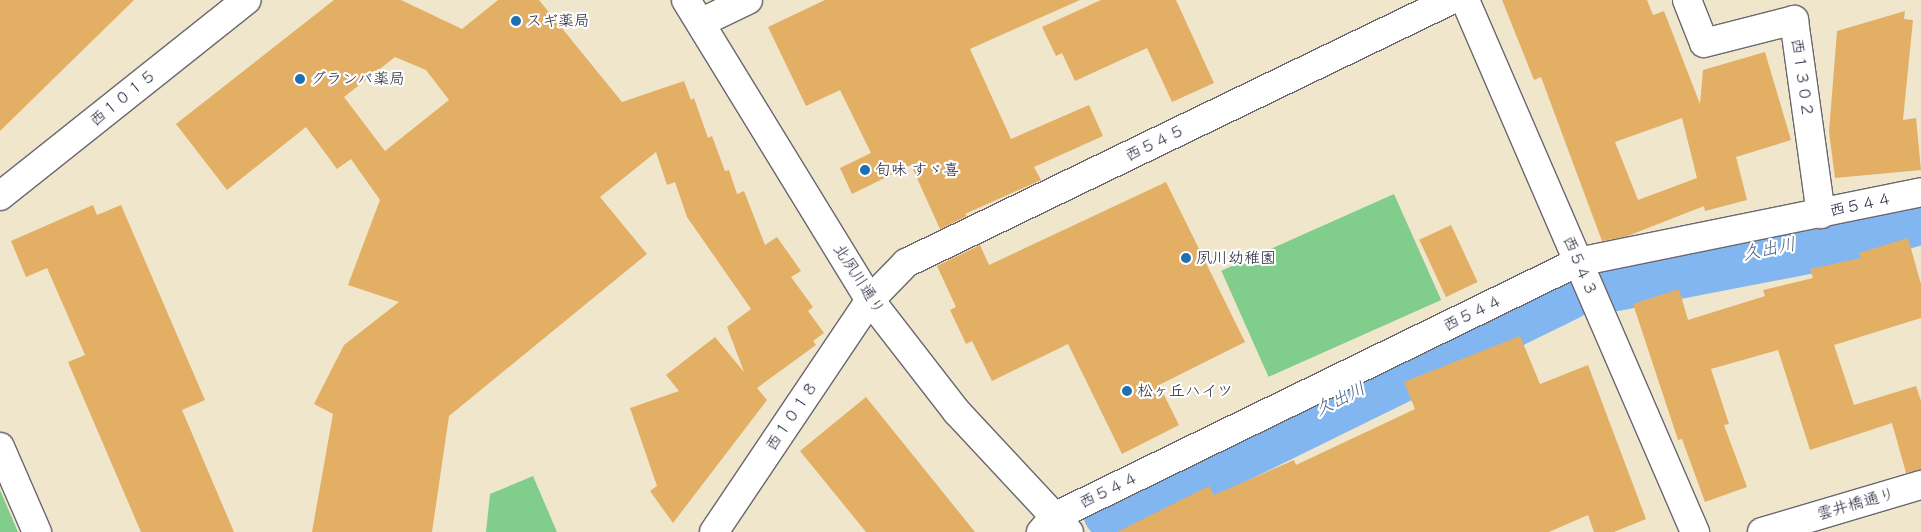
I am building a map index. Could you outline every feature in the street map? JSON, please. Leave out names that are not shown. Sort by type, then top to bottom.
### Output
[{"type":"street","name":"西１０１５","points":[[0,196],[246,0]]},
{"type":"street","name":"北夙川通り","points":[[686,0],[702,22],[870,300],[957,412],[1054,527]]},
{"type":"street","points":[[702,22],[748,0]]},
{"type":"street","name":"西５４５","points":[[870,300],[906,263],[1451,0]]},
{"type":"street","name":"西５４３","points":[[1466,0],[1695,532]]},
{"type":"street","name":"西１３０２","points":[[1687,0],[1704,43],[1794,20],[1821,214]]},
{"type":"street","name":"西５４４","points":[[1054,527],[1578,262],[1821,214],[1921,192]]},
{"type":"street","name":"西１０１８","points":[[714,532],[870,300]]},
{"type":"street","points":[[0,447],[37,532]]},
{"type":"street","name":"雲井橋通り","points":[[1762,532],[1921,485]]},
{"type":"green space","points":[[1394,194],[1441,300],[1269,377],[1221,271]]},
{"type":"green space","points":[[533,476],[557,532],[486,532],[490,494]]},
{"type":"green space","points":[[0,490],[18,532],[0,532]]},
{"type":"building","points":[[0,0],[134,0],[0,131]]},
{"type":"building","points":[[334,0],[401,0],[462,29],[498,0],[539,0],[622,102],[684,81],[691,100],[694,98],[708,138],[712,136],[725,171],[729,170],[737,194],[744,191],[765,245],[777,237],[801,271],[791,277],[813,307],[808,311],[824,333],[813,341],[816,345],[757,388],[767,400],[673,523],[650,491],[657,486],[630,408],[679,391],[666,375],[715,337],[744,372],[727,327],[751,309],[687,217],[675,182],[667,185],[656,152],[600,197],[647,254],[449,416],[432,532],[312,532],[333,414],[314,404],[344,345],[399,302],[348,285],[380,200],[351,159],[337,169],[306,127],[227,190],[176,124]],"holes":[[[395,57],[426,70],[449,100],[385,151],[344,97]]]},
{"type":"building","points":[[825,0],[1080,0],[970,49],[1011,139],[1089,105],[1103,136],[1034,167],[1041,180],[965,214],[967,216],[940,229],[911,165],[852,194],[840,168],[871,153],[840,90],[806,106],[768,27]]},
{"type":"building","points":[[1101,0],[1176,0],[1214,83],[1172,102],[1147,48],[1075,81],[1062,53],[1056,56],[1042,27]]},
{"type":"building","points":[[1502,0],[1647,0],[1653,15],[1664,11],[1700,104],[1703,70],[1765,52],[1791,140],[1736,157],[1747,200],[1705,211],[1704,206],[1625,237],[1602,241],[1541,77],[1534,80]],"holes":[[[1682,118],[1697,178],[1638,200],[1615,142]]]},
{"type":"building","points":[[1905,11],[1904,19],[1913,20],[1903,120],[1916,118],[1921,170],[1835,178],[1829,132],[1837,31]]},
{"type":"building","points":[[1166,182],[1245,342],[1159,385],[1179,425],[1122,454],[1068,344],[992,381],[972,341],[966,344],[950,310],[956,307],[937,266],[980,245],[989,265]]},
{"type":"building","points":[[93,205],[97,215],[121,205],[205,400],[182,410],[234,532],[141,532],[68,362],[85,355],[47,268],[26,277],[11,241]]},
{"type":"building","points":[[1451,225],[1478,282],[1446,297],[1419,240]]},
{"type":"building","points":[[1908,238],[1921,284],[1921,318],[1834,345],[1854,405],[1916,386],[1921,401],[1921,470],[1906,473],[1892,423],[1810,450],[1778,350],[1711,369],[1729,424],[1724,425],[1747,487],[1705,502],[1682,439],[1678,440],[1633,304],[1679,289],[1688,320],[1765,296],[1763,290],[1813,278],[1810,269],[1861,258],[1859,253]]},
{"type":"building","points":[[1520,336],[1540,384],[1588,365],[1646,519],[1614,532],[1594,532],[1588,515],[1549,532],[1117,532],[1209,486],[1214,495],[1294,460],[1296,465],[1415,409],[1404,382]]},
{"type":"building","points":[[866,397],[975,532],[866,532],[800,451]]},
{"type":"waterway","name":"久出川","points":[[1615,278],[1844,234],[1921,211]]},
{"type":"waterway","name":"久出川","points":[[1115,509],[1565,288]]},
{"type":"place","name":"スギ薬局","points":[[516,21]]},
{"type":"place","name":"グランパ薬局","points":[[300,79]]},
{"type":"place","name":"旬味 すゞ喜","points":[[865,170]]},
{"type":"place","name":"夙川幼稚園","points":[[1186,258]]},
{"type":"place","name":"松ヶ丘ハイツ","points":[[1127,391]]}]
